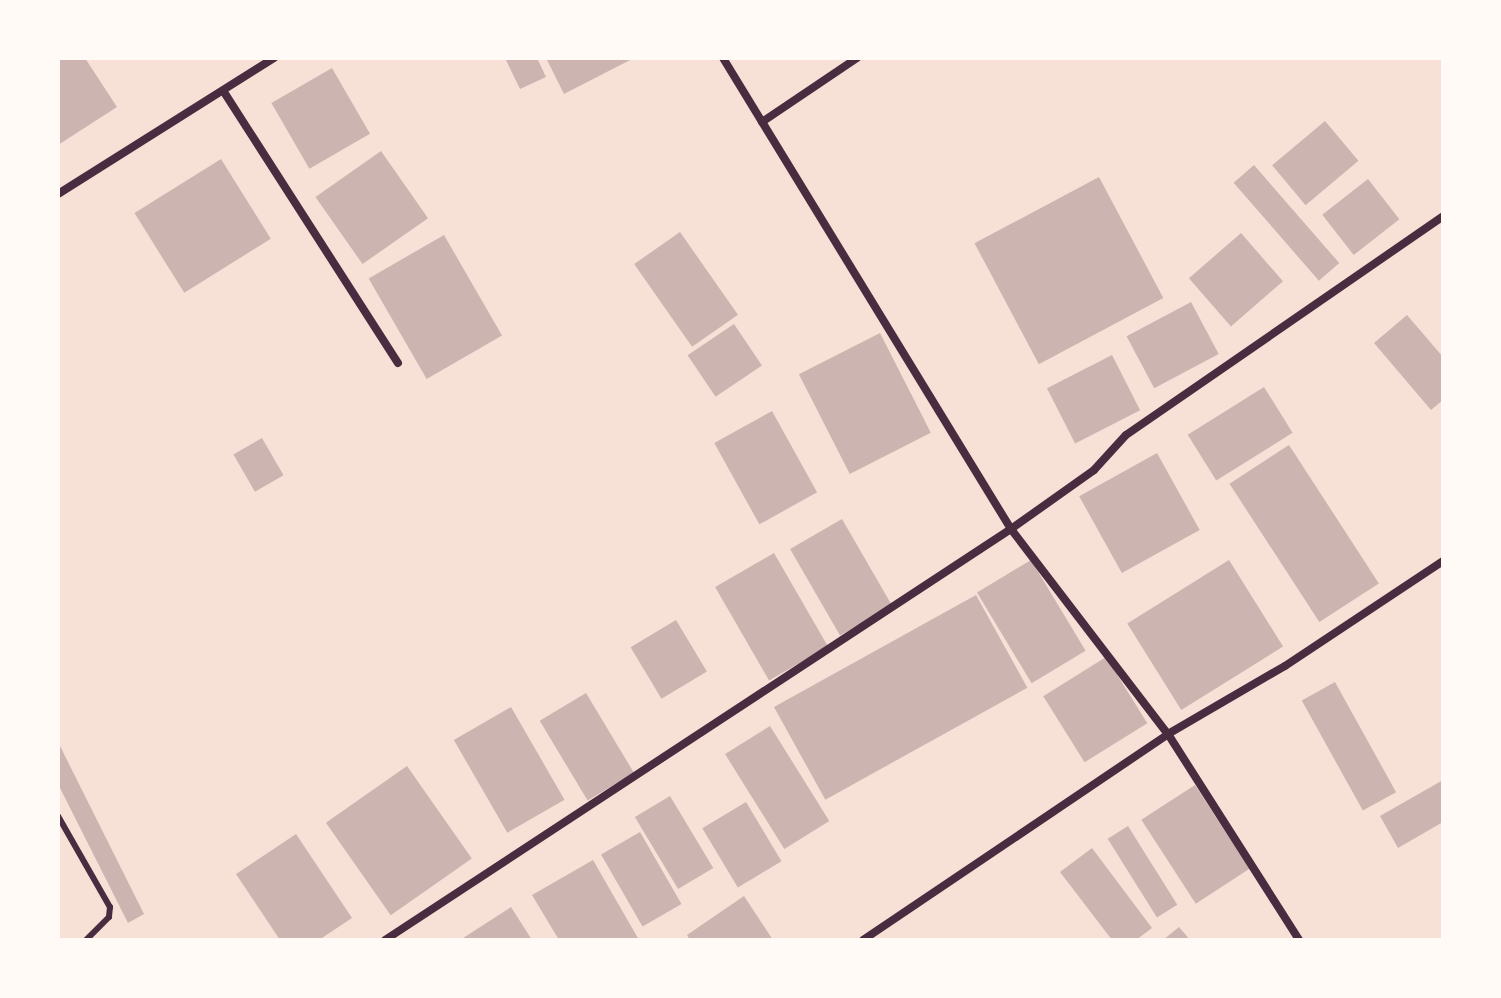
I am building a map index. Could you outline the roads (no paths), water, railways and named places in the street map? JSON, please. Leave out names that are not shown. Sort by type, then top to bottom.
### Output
[{"type":"street","points":[[58,194],[274,58]]},
{"type":"street","points":[[723,58],[1011,529],[1168,734],[1299,940]]},
{"type":"street","points":[[762,122],[857,58]]},
{"type":"street","points":[[224,92],[398,363]]},
{"type":"street","points":[[385,940],[1011,529],[1094,470],[1126,435],[1443,216]]},
{"type":"street","points":[[863,940],[1168,734],[1285,666],[1443,561]]},
{"type":"lane","points":[[58,816],[110,907],[109,917],[86,940]]}]
